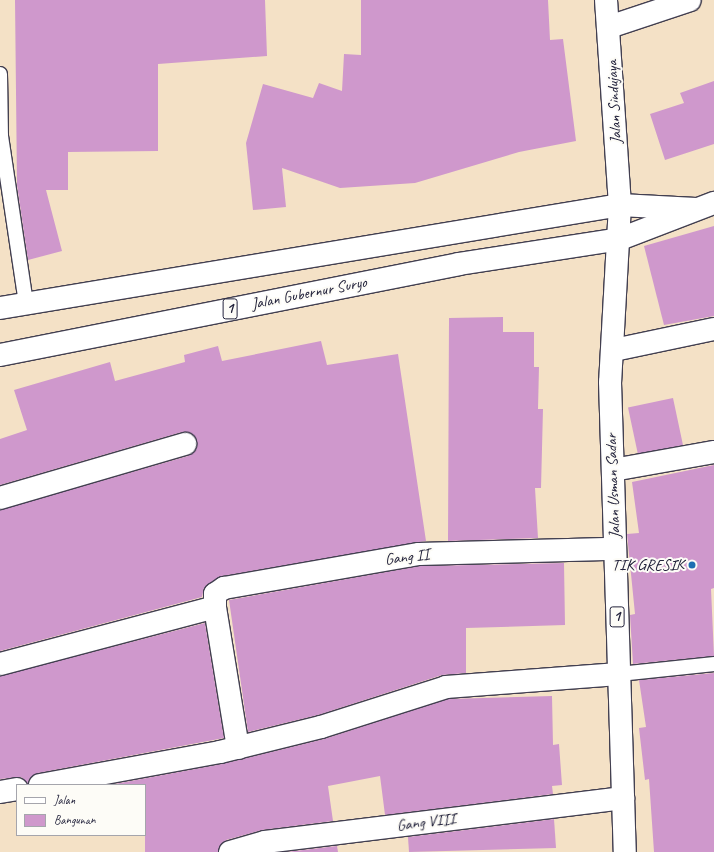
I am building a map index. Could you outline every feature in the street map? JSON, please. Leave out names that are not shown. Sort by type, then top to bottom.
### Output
[{"type":"main road","name":"Jalan Sindujaya","points":[[606,0],[620,204]]},
{"type":"main road","points":[[609,27],[690,0]]},
{"type":"main road","points":[[0,308],[620,204],[705,206]]},
{"type":"main road","name":"1","points":[[620,204],[620,240]]},
{"type":"main road","name":"Jalan Gubernur Suryo","points":[[0,355],[459,264],[620,240],[705,206]]},
{"type":"main road","name":"Jalan Usman Sadar","points":[[620,240],[614,350],[610,382],[626,852]]},
{"type":"main road","points":[[614,350],[714,329]]},
{"type":"main road","points":[[0,498],[185,444]]},
{"type":"main road","points":[[613,470],[714,452]]},
{"type":"main road","name":"Gang II","points":[[215,607],[215,594],[224,588],[419,554],[615,549]]},
{"type":"main road","points":[[0,664],[215,607],[238,748]]},
{"type":"main road","points":[[45,784],[238,748],[321,727],[446,687],[619,674]]},
{"type":"main road","points":[[0,792],[16,789]]},
{"type":"main road","name":"Gang VIII","points":[[230,852],[265,842],[624,798]]},
{"type":"lane","points":[[0,74],[1,136],[26,304]]},
{"type":"lane","points":[[619,674],[714,664]]},
{"type":"building","points":[[15,0],[265,0],[267,56],[158,64],[158,151],[68,152],[68,190],[46,190],[62,251],[28,260],[17,185]]},
{"type":"building","points":[[361,0],[548,0],[550,40],[563,39],[576,141],[519,152],[415,183],[340,188],[282,168],[286,207],[253,210],[246,143],[263,84],[313,98],[319,83],[342,91],[344,54],[361,55]]},
{"type":"building","points":[[714,81],[714,144],[665,160],[650,114],[684,103],[680,93]]},
{"type":"building","points":[[714,226],[714,316],[664,325],[644,246]]},
{"type":"building","points":[[503,317],[503,332],[534,332],[534,367],[539,367],[538,409],[543,409],[541,488],[535,488],[538,538],[448,541],[449,318]]},
{"type":"building","points":[[321,341],[327,365],[398,354],[426,541],[222,576],[204,588],[202,597],[0,651],[0,510],[188,456],[197,447],[193,435],[182,432],[0,485],[0,439],[27,430],[14,390],[110,362],[115,381],[185,362],[184,355],[218,346],[222,361]]},
{"type":"building","points":[[673,398],[683,445],[638,455],[628,408]]},
{"type":"building","points":[[714,465],[714,588],[711,589],[714,656],[633,664],[630,615],[635,614],[627,534],[639,533],[632,482]]},
{"type":"building","points":[[564,563],[565,625],[466,628],[466,673],[442,675],[318,715],[248,732],[229,600],[420,566]]},
{"type":"building","points":[[205,623],[224,738],[38,773],[28,784],[21,777],[0,779],[0,676]]},
{"type":"building","points":[[714,673],[714,852],[654,852],[649,779],[645,780],[639,728],[646,727],[639,680]]},
{"type":"building","points":[[552,696],[553,745],[559,744],[562,785],[552,786],[553,794],[385,815],[380,776],[328,786],[333,821],[262,830],[226,840],[218,852],[145,852],[146,784],[114,784],[222,764],[324,739],[448,699]]},
{"type":"building","points":[[554,819],[556,848],[409,852],[408,837]]},
{"type":"building","points":[[337,846],[338,852],[286,852]]},
{"type":"place","name":"TIK GRESIK","points":[[692,565]]}]
